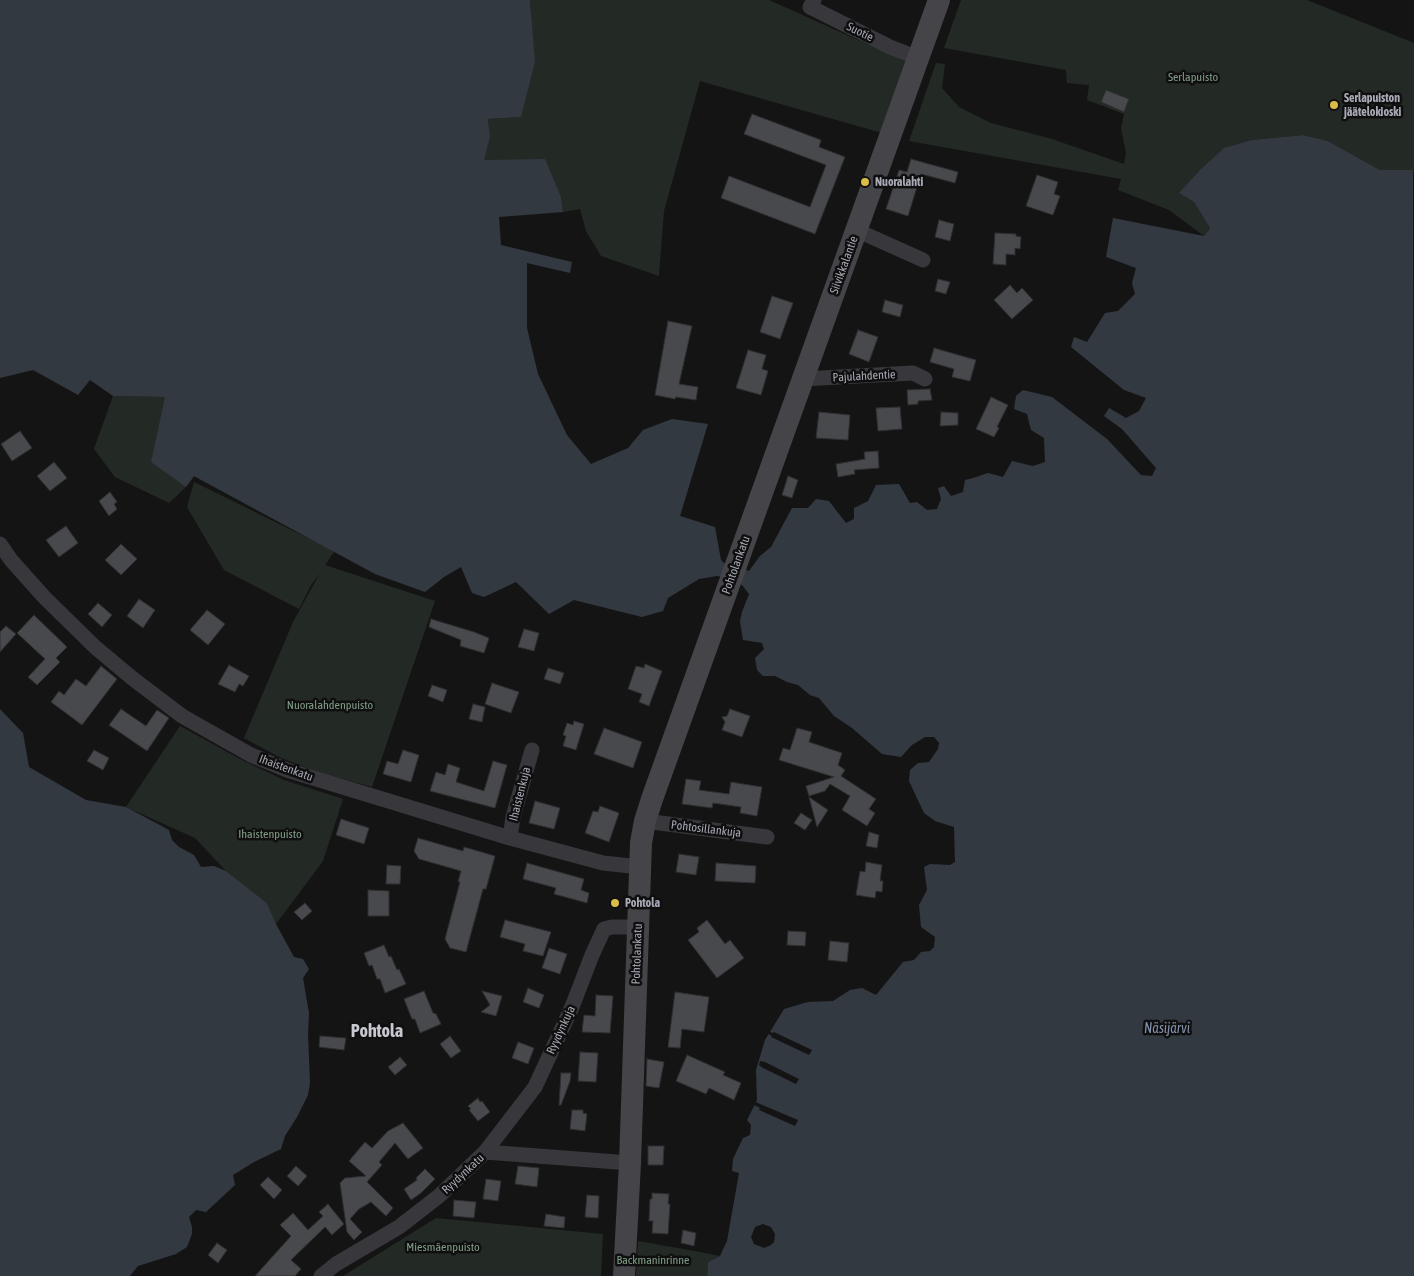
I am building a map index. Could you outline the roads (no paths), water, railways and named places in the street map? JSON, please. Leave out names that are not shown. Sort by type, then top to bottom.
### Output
[{"type":"main road","name":"Siivikkalantie","points":[[748,530],[938,0]]},
{"type":"main road","name":"Pohtolankatu","points":[[624,1276],[630,1163],[641,843],[645,821],[748,530]]},
{"type":"street","name":"Suotie","points":[[814,0],[810,7],[890,47],[918,58]]},
{"type":"street","points":[[856,230],[923,260]]},
{"type":"street","name":"Pajulahdentie","points":[[803,379],[913,373],[925,379]]},
{"type":"street","name":"Ihaistenkatu","points":[[0,544],[11,560],[62,616],[132,678],[182,716],[251,754],[287,770],[510,838],[603,864],[640,867]]},
{"type":"street","name":"Ihaistenkuja","points":[[510,838],[513,817],[532,750]]},
{"type":"street","name":"Pohtosillankuja","points":[[645,821],[767,837]]},
{"type":"street","name":"Ryydynkuja","points":[[485,1152],[535,1087],[572,1008],[604,929],[612,927],[638,927]]},
{"type":"street","name":"Ryydynkatu","points":[[321,1276],[336,1264],[399,1228],[440,1196],[485,1152],[630,1163]]},
{"type":"water","name":"Näsijärvi","points":[[0,0],[530,0],[535,62],[521,117],[488,119],[490,137],[484,160],[545,159],[561,197],[563,212],[499,217],[501,245],[572,262],[570,273],[527,263],[527,328],[538,374],[567,435],[591,464],[628,448],[643,430],[672,419],[708,424],[680,516],[715,527],[721,560],[724,563],[749,571],[760,556],[771,547],[792,508],[808,508],[816,499],[829,501],[846,523],[854,519],[854,508],[868,501],[876,485],[899,484],[910,503],[917,502],[927,510],[937,509],[941,499],[938,488],[944,486],[951,496],[963,492],[965,480],[988,473],[1003,477],[1012,461],[1033,466],[1045,462],[1044,438],[1031,430],[1027,414],[1014,409],[1016,396],[1023,390],[1052,397],[1107,439],[1141,475],[1152,476],[1156,468],[1122,429],[1104,416],[1109,408],[1126,418],[1139,411],[1146,398],[1124,390],[1071,347],[1074,337],[1087,342],[1105,313],[1118,311],[1135,294],[1132,283],[1136,268],[1106,257],[1113,218],[1204,236],[1210,228],[1194,202],[1179,193],[1224,148],[1252,140],[1303,135],[1328,141],[1380,170],[1413,170],[1414,1276],[707,1276],[708,1262],[720,1256],[727,1241],[739,1173],[732,1171],[733,1159],[743,1138],[750,1135],[751,1125],[747,1120],[757,1100],[756,1070],[765,1040],[784,1009],[808,1002],[833,1001],[850,990],[862,988],[876,995],[903,962],[914,960],[921,952],[930,951],[934,947],[935,937],[921,927],[919,905],[927,890],[924,867],[930,864],[950,865],[955,862],[954,827],[935,821],[924,813],[909,781],[910,770],[918,763],[929,762],[938,749],[939,743],[934,737],[925,737],[912,745],[901,757],[882,754],[852,728],[834,716],[819,698],[810,695],[798,685],[775,676],[763,676],[757,670],[755,658],[764,649],[762,643],[743,640],[740,621],[749,594],[742,585],[724,577],[717,576],[699,579],[668,598],[663,611],[642,617],[574,600],[549,614],[516,582],[484,597],[472,593],[461,567],[425,592],[375,574],[194,476],[186,487],[151,462],[165,397],[113,396],[90,380],[78,395],[33,370],[0,378]],"holes":[[[763,1224],[771,1227],[775,1234],[774,1242],[764,1248],[754,1244],[751,1237],[755,1227]]]},
{"type":"water","points":[[0,709],[23,733],[29,767],[86,800],[126,807],[169,830],[172,840],[179,847],[194,855],[201,867],[214,866],[226,871],[267,903],[294,957],[303,959],[309,969],[303,978],[309,1013],[310,1083],[308,1095],[285,1136],[281,1149],[233,1175],[235,1185],[206,1212],[196,1210],[189,1217],[192,1234],[187,1247],[176,1254],[138,1266],[130,1276],[0,1276]]},
{"type":"place","name":"Serlapuiston jäätelokioski","points":[[1334,105]]},
{"type":"place","name":"Nuoralahti","points":[[865,182]]},
{"type":"place","name":"Pohtola","points":[[615,903]]},
{"type":"district","name":"Pohtola","points":[[377,1031]]},
{"type":"park label","name":"Serlapuisto","points":[[1193,77]]},
{"type":"park label","name":"Nuoralahdenpuisto","points":[[330,705]]},
{"type":"park label","name":"Ihaistenpuisto","points":[[270,834]]},
{"type":"park label","name":"Miesmäenpuisto","points":[[443,1247]]},
{"type":"park label","name":"Backmaninrinne","points":[[653,1260]]}]
